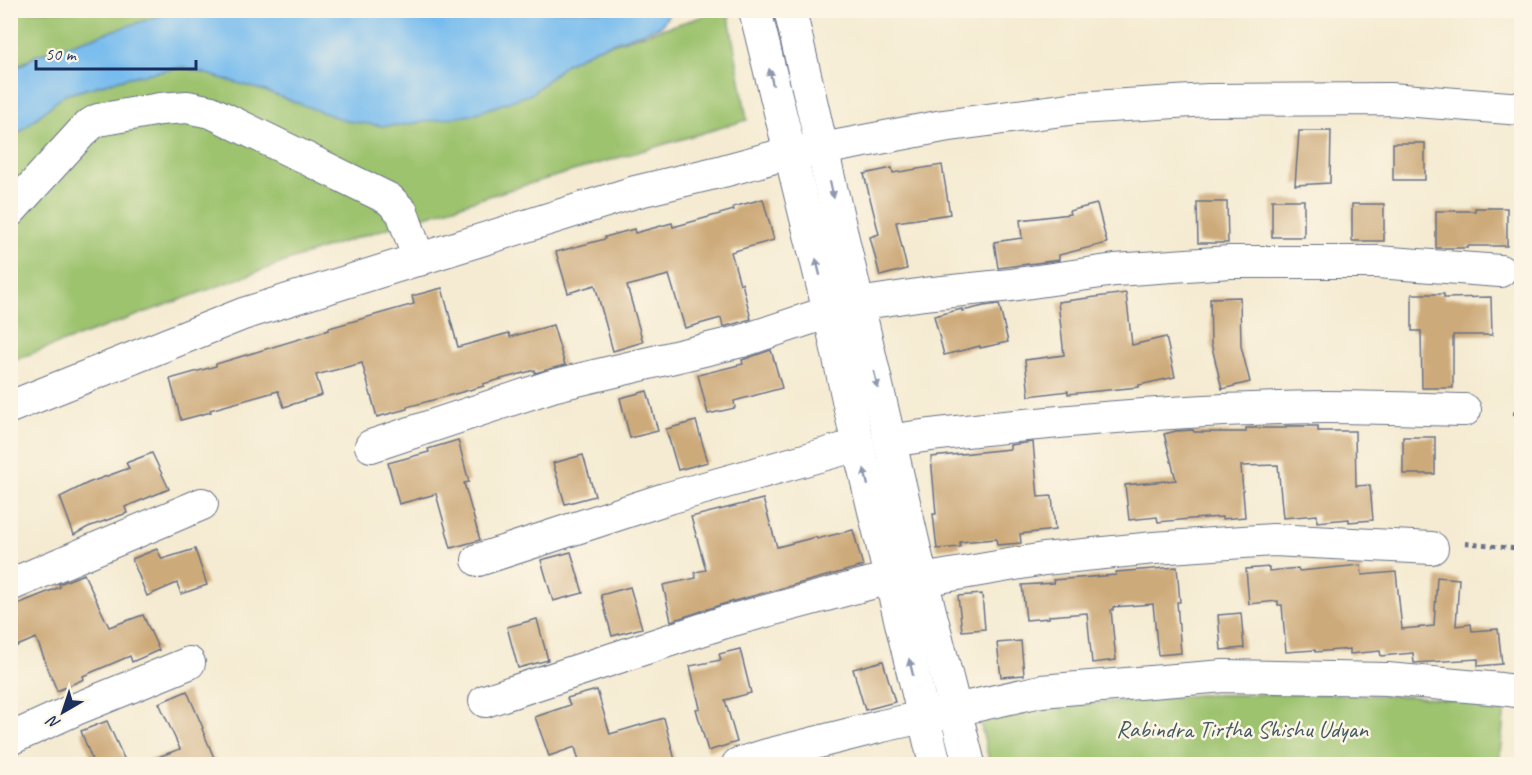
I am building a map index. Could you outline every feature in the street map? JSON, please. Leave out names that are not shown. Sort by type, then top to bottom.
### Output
[{"type":"street","points":[[755,10],[789,153],[890,441],[922,580],[969,765]]},
{"type":"street","points":[[790,10],[822,149],[844,308],[858,445],[935,765]]},
{"type":"street","points":[[10,407],[243,314],[635,192],[789,153],[943,126],[1066,110],[1208,100],[1390,99],[1521,110]]},
{"type":"street","points":[[10,211],[82,132],[98,120],[160,108],[187,107],[211,112],[389,199],[402,212],[419,260]]},
{"type":"street","points":[[371,446],[552,386],[742,341],[844,308],[924,294],[1011,285],[1115,270],[1230,262],[1377,262],[1500,271]]},
{"type":"street","points":[[890,441],[926,435],[1121,416],[1222,410],[1326,407],[1465,410]]},
{"type":"street","points":[[478,560],[665,499],[858,445]]},
{"type":"street","points":[[10,585],[202,504]]},
{"type":"street","points":[[922,580],[1044,559],[1154,548],[1273,540],[1432,548]]},
{"type":"street","points":[[485,701],[725,622],[890,578]]},
{"type":"street","points":[[10,739],[76,709],[189,663]]},
{"type":"street","points":[[738,765],[836,738],[1041,691],[1224,676],[1387,678],[1501,688],[1521,692]]},
{"type":"path","points":[[1513,413],[1521,414]]},
{"type":"path","points":[[1465,543],[1521,549]]},
{"type":"green space","points":[[10,11],[201,11],[37,55],[11,70]]},
{"type":"green space","points":[[721,11],[728,11],[747,120],[505,191],[318,250],[11,361],[11,142],[16,135],[64,95],[130,77],[183,67],[265,91],[531,94],[566,64],[595,49]]},
{"type":"green space","name":"Rabindra Tirtha Shishu Udyan","points":[[1199,695],[1407,696],[1505,706],[1499,764],[990,764],[980,721],[1067,705]]},
{"type":"water","points":[[175,11],[671,11],[661,26],[595,49],[566,64],[531,94],[471,115],[384,126],[346,121],[265,91],[183,67],[130,77],[64,95],[16,135],[11,142],[11,72],[37,55]]},
{"type":"building","points":[[1299,131],[1331,131],[1330,183],[1295,185]]},
{"type":"building","points":[[1393,143],[1425,143],[1425,180],[1393,180]]},
{"type":"building","points":[[942,165],[950,214],[896,222],[907,269],[880,276],[870,237],[879,234],[864,174],[892,168],[893,173]]},
{"type":"building","points":[[763,199],[774,240],[731,252],[751,319],[723,327],[721,318],[685,328],[669,275],[627,286],[643,342],[613,351],[595,285],[568,293],[556,252],[634,229],[635,233],[672,223],[673,227],[734,210],[733,207]]},
{"type":"building","points":[[1272,200],[1304,200],[1304,237],[1272,237]]},
{"type":"building","points":[[1197,202],[1227,202],[1228,243],[1198,243]]},
{"type":"building","points":[[1097,204],[1107,243],[1059,255],[1059,260],[998,268],[994,242],[1022,238],[1020,220],[1070,214],[1069,211]]},
{"type":"building","points":[[1352,204],[1384,204],[1384,241],[1352,241]]},
{"type":"building","points":[[1475,208],[1507,208],[1507,246],[1436,248],[1436,211],[1475,211]]},
{"type":"building","points":[[442,288],[458,347],[509,333],[510,337],[553,325],[565,365],[535,373],[535,370],[483,384],[484,386],[377,417],[362,363],[316,375],[322,395],[284,407],[278,391],[181,420],[170,379],[329,330],[329,328],[414,304],[412,296]]},
{"type":"building","points":[[1126,293],[1132,345],[1166,337],[1175,377],[1139,385],[1139,387],[1068,394],[1068,391],[1029,396],[1025,360],[1064,355],[1058,302]]},
{"type":"building","points":[[1412,294],[1444,294],[1444,298],[1491,297],[1492,335],[1453,335],[1453,388],[1422,388],[1421,331],[1412,331]]},
{"type":"building","points":[[1240,297],[1241,346],[1250,382],[1222,389],[1211,343],[1210,298]]},
{"type":"building","points":[[999,304],[1008,342],[944,355],[934,316],[962,309],[962,311]]},
{"type":"building","points":[[771,350],[782,388],[734,401],[735,408],[708,414],[698,375],[743,364],[742,360]]},
{"type":"building","points":[[647,391],[658,431],[630,438],[620,398]]},
{"type":"building","points":[[696,421],[708,462],[678,470],[666,429]]},
{"type":"building","points":[[1286,426],[1318,426],[1318,431],[1355,431],[1356,486],[1370,485],[1373,520],[1349,522],[1349,519],[1317,522],[1317,515],[1283,518],[1278,465],[1241,466],[1245,517],[1158,522],[1157,517],[1129,520],[1125,485],[1176,480],[1164,434],[1193,430],[1194,432],[1246,432],[1246,428],[1286,428]]},
{"type":"building","points":[[1403,437],[1435,437],[1435,474],[1403,474]]},
{"type":"building","points":[[458,440],[469,482],[464,483],[480,540],[451,548],[436,494],[399,504],[388,463],[429,452],[428,449]]},
{"type":"building","points":[[1033,442],[1038,497],[1052,496],[1055,530],[1020,534],[1021,543],[997,545],[996,539],[960,542],[960,547],[937,549],[931,457],[1010,449],[1010,445]]},
{"type":"building","points":[[152,453],[169,489],[125,507],[127,513],[88,527],[74,535],[60,497],[88,483],[129,468],[126,463]]},
{"type":"building","points":[[583,455],[595,496],[565,504],[553,463]]},
{"type":"building","points":[[763,499],[777,547],[853,530],[863,566],[720,605],[671,621],[663,585],[696,578],[695,572],[706,570],[691,517]]},
{"type":"building","points":[[157,549],[162,559],[195,549],[207,585],[181,594],[177,583],[147,596],[132,559]]},
{"type":"building","points":[[571,552],[583,593],[553,601],[541,560]]},
{"type":"building","points":[[1361,565],[1362,575],[1396,572],[1402,629],[1434,626],[1437,577],[1459,579],[1456,626],[1471,624],[1472,631],[1498,629],[1502,664],[1478,666],[1478,659],[1414,663],[1413,653],[1381,656],[1380,651],[1350,654],[1350,649],[1286,652],[1282,605],[1278,605],[1278,601],[1249,604],[1246,569],[1269,567],[1269,571],[1298,568],[1299,571]]},
{"type":"building","points":[[1177,567],[1181,653],[1158,655],[1153,604],[1113,607],[1111,610],[1116,660],[1092,663],[1087,613],[1026,620],[1022,585],[1116,575],[1116,572]]},
{"type":"building","points":[[84,574],[109,627],[143,615],[159,650],[132,662],[130,656],[83,676],[84,679],[57,691],[36,638],[10,649],[10,607],[60,587],[59,584]]},
{"type":"building","points":[[630,587],[642,628],[612,636],[601,595]]},
{"type":"building","points":[[982,594],[985,629],[962,631],[958,596]]},
{"type":"building","points":[[1241,613],[1244,648],[1221,650],[1218,615]]},
{"type":"building","points":[[537,619],[548,660],[518,668],[507,627]]},
{"type":"building","points":[[1021,641],[1024,675],[1001,677],[997,643]]},
{"type":"building","points":[[740,649],[751,693],[725,700],[737,742],[708,751],[696,709],[700,708],[690,666],[721,660],[719,654]]},
{"type":"building","points":[[883,661],[895,702],[865,710],[853,669]]},
{"type":"building","points":[[597,690],[610,734],[664,718],[675,760],[657,765],[580,765],[575,747],[549,756],[535,717],[570,705],[567,698]]},
{"type":"building","points":[[187,691],[217,765],[144,765],[144,762],[180,749],[159,703]]},
{"type":"building","points":[[107,721],[127,765],[94,765],[81,731]]}]
